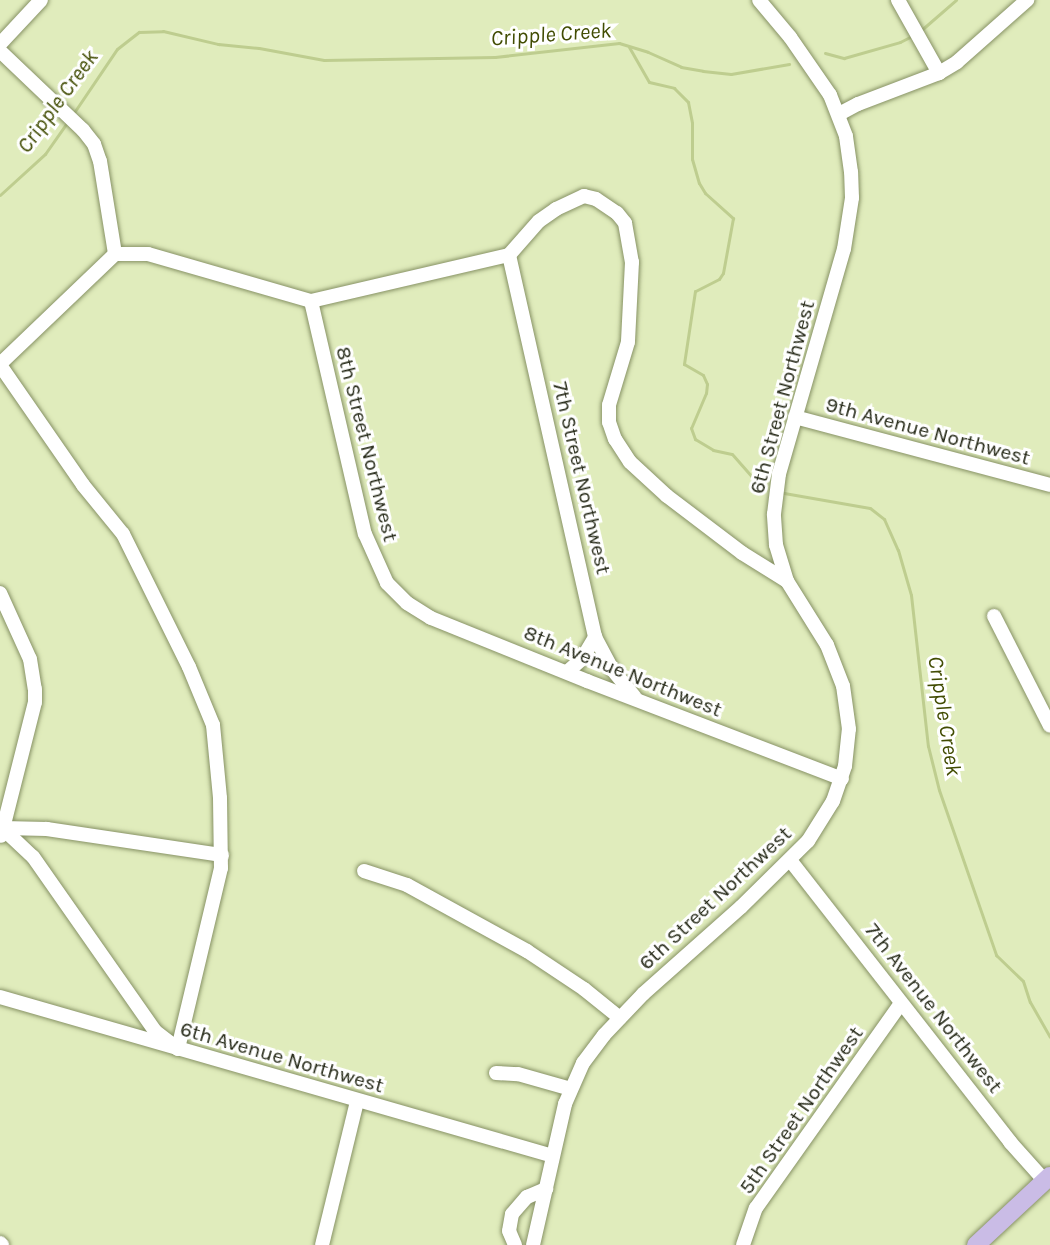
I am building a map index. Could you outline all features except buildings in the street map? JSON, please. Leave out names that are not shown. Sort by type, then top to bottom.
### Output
[{"type":"main road","points":[[976,1245],[1048,1179]]},
{"type":"street","points":[[0,44],[41,0]]},
{"type":"street","name":"6th Street Northwest","points":[[533,1245],[571,1089],[593,1048],[620,1018],[790,860],[822,822],[842,778],[849,729],[843,686],[827,645],[787,581],[776,545],[774,514],[779,474],[849,224],[851,172],[846,136],[821,79],[759,0]]},
{"type":"street","points":[[898,0],[939,73]]},
{"type":"street","points":[[838,114],[939,73],[960,60],[1027,0]]},
{"type":"street","points":[[0,51],[83,130],[94,144],[100,161],[115,254]]},
{"type":"street","points":[[1,831],[33,857],[155,1031],[178,1049],[222,855],[215,733],[204,700],[123,534],[83,485],[0,364],[115,254],[148,254],[311,301],[509,255],[539,221],[584,196],[596,199],[617,213],[629,236],[633,282],[628,342],[609,405],[611,430],[622,451],[667,496],[742,553],[787,581]]},
{"type":"street","name":"7th Street Northwest","points":[[509,255],[595,637],[612,669],[637,698]]},
{"type":"street","name":"8th Street Northwest","points":[[311,301],[361,521],[381,572],[394,592]]},
{"type":"street","name":"9th Avenue Northwest","points":[[795,417],[1050,485]]},
{"type":"street","name":"8th Avenue Northwest","points":[[394,592],[431,618],[842,778]]},
{"type":"street","points":[[0,593],[30,659],[35,689],[35,702],[1,831]]},
{"type":"street","points":[[994,616],[1050,726]]},
{"type":"street","points":[[567,672],[582,660],[595,637]]},
{"type":"street","points":[[1,831],[47,829],[222,855]]},
{"type":"street","name":"7th Avenue Northwest","points":[[790,860],[982,1103],[1010,1142],[1048,1179]]},
{"type":"street","points":[[364,871],[407,885],[527,951],[584,989],[620,1018]]},
{"type":"street","name":"6th Avenue Northwest","points":[[0,997],[553,1156]]},
{"type":"street","name":"5th Street Northwest","points":[[743,1245],[756,1208],[901,1003]]},
{"type":"street","points":[[496,1073],[518,1074],[571,1089]]},
{"type":"street","points":[[322,1245],[357,1101]]},
{"type":"street","points":[[515,1245],[509,1232],[512,1214],[527,1197],[546,1189]]},
{"type":"waterway","points":[[919,32],[956,0]]},
{"type":"waterway","name":"Cripple Creek","points":[[73,114],[117,49],[139,32],[163,31],[218,44],[259,48],[324,60],[495,57],[619,43],[648,52],[681,67],[703,71],[731,74],[789,64]]},
{"type":"waterway","points":[[825,53],[844,58],[900,42],[914,35]]},
{"type":"waterway","name":"Cripple Creek","points":[[629,47],[649,82],[674,88],[688,102],[692,123],[692,159],[699,183],[705,193],[733,218],[723,273],[719,279],[695,291],[684,364],[703,375],[707,384],[706,393],[691,428],[695,439],[713,450],[732,454],[760,486]]},
{"type":"waterway","name":"Cripple Creek","points":[[0,195],[45,154],[67,122]]},
{"type":"waterway","name":"Cripple Creek","points":[[784,493],[870,508],[884,519],[898,550],[911,595],[928,746],[939,790],[996,955],[1023,981],[1030,1002],[1050,1037]]}]
